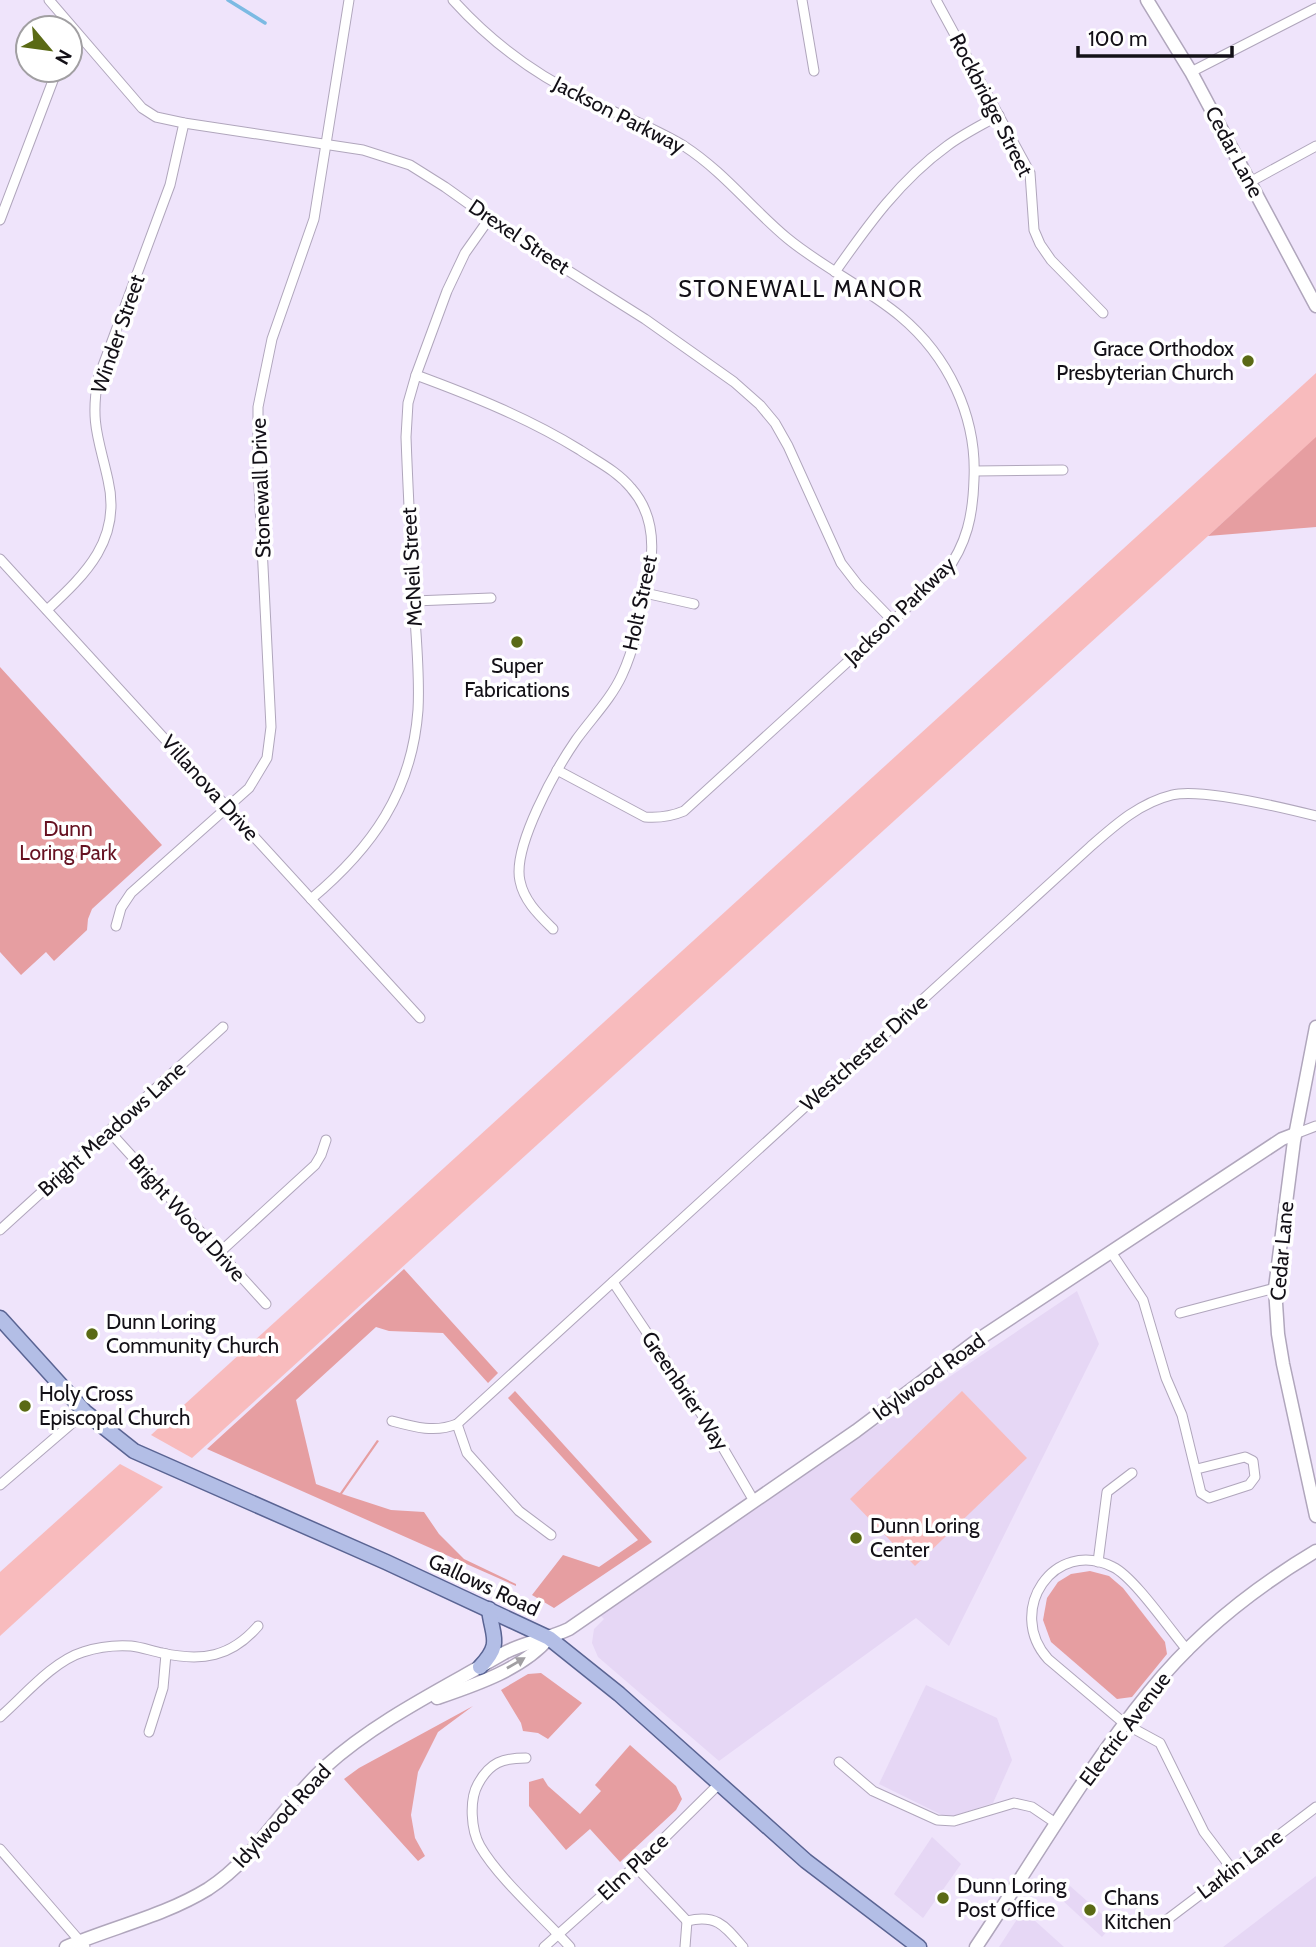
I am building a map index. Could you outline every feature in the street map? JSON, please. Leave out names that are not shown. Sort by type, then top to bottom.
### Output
[{"type":"main road","name":"Cedar Lane","points":[[1147,0],[1191,72],[1316,306]]},
{"type":"main road","name":"Cedar Lane","points":[[1316,1027],[1296,1134],[1275,1288],[1283,1364],[1316,1516]]},
{"type":"main road","name":"Idylwood Road","points":[[66,1947],[82,1944],[163,1912],[208,1888],[246,1858],[324,1768],[369,1732],[523,1643],[550,1638],[569,1629],[867,1423],[976,1341],[1282,1139],[1296,1134]]},
{"type":"main road","name":"Gallows Road","points":[[0,1318],[85,1412],[134,1451],[550,1638],[619,1694],[806,1861],[919,1947]]},
{"type":"main road","name":"Electric Avenue","points":[[976,1947],[1125,1724],[1151,1690],[1220,1619],[1258,1589],[1316,1551]]},
{"type":"main road","points":[[480,1667],[490,1656],[496,1643],[489,1609]]},
{"type":"main road","name":"Idylwood Road","points":[[414,1705],[480,1683],[541,1648],[550,1638]]},
{"type":"street","name":"Drexel Street","points":[[49,0],[61,14]]},
{"type":"street","name":"Stonewall Drive","points":[[116,926],[121,908],[131,893],[228,808],[258,776],[267,758],[270,743],[258,466],[258,407],[272,339],[314,219],[349,0]]},
{"type":"street","name":"Jackson Parkway","points":[[453,0],[486,33],[533,70],[582,97],[667,137],[710,164],[786,237],[899,316],[938,356],[957,388],[973,443],[975,471],[969,526],[957,558],[945,573],[684,811],[659,818],[637,814],[557,770]]},
{"type":"street","points":[[802,0],[814,71]]},
{"type":"street","name":"Rockbridge Street","points":[[936,0],[1030,173],[1034,230],[1040,244],[1051,260],[1103,313]]},
{"type":"street","points":[[1191,72],[1316,8]]},
{"type":"street","name":"Drexel Street","points":[[84,42],[142,108],[156,117],[376,153],[410,166],[645,318],[734,382],[760,405],[775,423],[841,563],[893,621]]},
{"type":"street","points":[[0,220],[52,84]]},
{"type":"street","points":[[835,272],[872,219],[902,184],[949,144],[999,114]]},
{"type":"street","name":"Winder Street","points":[[47,610],[83,576],[97,556],[106,536],[111,504],[109,483],[94,423],[98,379],[170,185],[184,123]]},
{"type":"street","points":[[1250,182],[1316,146]]},
{"type":"street","name":"McNeil Street","points":[[311,899],[356,859],[379,828],[402,780],[410,756],[418,707],[406,430],[408,402],[455,273],[489,219]]},
{"type":"street","name":"Holt Street","points":[[416,375],[531,421],[616,473],[638,497],[651,528],[653,551],[645,593],[632,650],[622,676],[557,770],[535,815],[518,868],[526,898],[552,929]]},
{"type":"street","points":[[975,471],[1063,470]]},
{"type":"street","name":"Villanova Drive","points":[[0,559],[420,1018]]},
{"type":"street","points":[[645,593],[694,604]]},
{"type":"street","points":[[414,601],[491,598]]},
{"type":"street","name":"Westchester Drive","points":[[457,1424],[1090,847],[1137,810],[1172,795],[1200,794],[1316,816]]},
{"type":"street","name":"Bright Meadows Lane","points":[[0,1230],[223,1027]]},
{"type":"street","name":"Idylwood Road","points":[[1296,1134],[1316,1126]]},
{"type":"street","name":"Bright Wood Drive","points":[[108,1131],[266,1304]]},
{"type":"street","points":[[219,1253],[315,1165],[326,1140]]},
{"type":"street","points":[[1111,1252],[1143,1300],[1166,1378],[1182,1415],[1201,1493],[1209,1498],[1250,1485],[1255,1478],[1253,1461],[1245,1457],[1196,1469]]},
{"type":"street","name":"Greenbrier Way","points":[[613,1282],[721,1445],[754,1500]]},
{"type":"street","points":[[1180,1313],[1275,1288]]},
{"type":"street","points":[[0,1485],[85,1412]]},
{"type":"street","points":[[392,1421],[419,1428],[445,1429],[457,1424],[467,1453],[475,1463],[519,1511],[551,1535]]},
{"type":"street","points":[[1098,1562],[1107,1492],[1132,1473]]},
{"type":"street","points":[[1188,1651],[1130,1580],[1116,1568],[1082,1560],[1070,1563],[1049,1575],[1034,1597],[1031,1621],[1038,1645],[1048,1659],[1125,1724],[1160,1743],[1204,1832],[1232,1869]]},
{"type":"street","points":[[0,1717],[60,1663],[82,1652],[112,1646],[133,1646],[166,1654],[199,1656],[225,1653],[245,1641],[258,1626]]},
{"type":"street","points":[[149,1732],[163,1688],[166,1654]]},
{"type":"street","points":[[526,1758],[506,1758],[485,1771],[475,1790],[472,1817],[480,1845],[503,1875],[570,1947]]},
{"type":"street","points":[[839,1762],[873,1791],[937,1820],[954,1821],[1014,1803],[1032,1807],[1057,1824]]},
{"type":"street","name":"Elm Place","points":[[544,1947],[635,1866],[720,1783]]},
{"type":"street","name":"Larkin Lane","points":[[1164,1922],[1316,1807]]},
{"type":"street","points":[[0,1849],[82,1944]]},
{"type":"street","points":[[635,1866],[687,1921],[685,1947]]},
{"type":"street","points":[[687,1921],[703,1917],[717,1920],[743,1947]]},
{"type":"shaded area","points":[[1316,373],[1316,438],[192,1458],[151,1435]]},
{"type":"shaded area","name":"Dunn Loring Center","points":[[1077,1291],[1099,1344],[949,1646],[916,1618],[719,1761],[598,1657],[592,1643],[594,1629],[604,1619],[598,1613]]},
{"type":"shaded area","points":[[962,1391],[1027,1458],[915,1566],[850,1499]]},
{"type":"shaded area","points":[[120,1464],[163,1487],[0,1636],[0,1572]]},
{"type":"shaded area","points":[[926,1685],[997,1718],[1012,1760],[993,1803],[948,1818],[879,1784]]},
{"type":"shaded area","points":[[932,1837],[961,1864],[923,1918],[894,1894]]},
{"type":"shaded area","points":[[1316,1876],[1316,1947],[1223,1947],[1283,1901]]},
{"type":"shaded area","points":[[1070,1886],[1113,1924],[1102,1937],[1060,1898]]},
{"type":"shaded area","points":[[1023,1910],[1064,1947],[999,1947]]},
{"type":"green space","points":[[1316,437],[1316,527],[1208,536]]},
{"type":"green space","name":"Dunn Loring Park","points":[[0,667],[162,845],[92,909],[87,930],[54,961],[46,952],[21,975],[0,952]]},
{"type":"green space","points":[[404,1269],[498,1373],[488,1383],[443,1333],[389,1331],[376,1327],[296,1400],[316,1484],[340,1493],[377,1440],[379,1441],[342,1494],[391,1510],[424,1512],[439,1534],[464,1559],[516,1586],[207,1449]]},
{"type":"green space","points":[[515,1391],[652,1542],[554,1608],[532,1595],[563,1555],[599,1567],[638,1540],[508,1398]]},
{"type":"green space","points":[[1090,1571],[1109,1576],[1123,1588],[1165,1642],[1167,1654],[1132,1697],[1117,1699],[1051,1642],[1043,1620],[1047,1598],[1058,1582],[1071,1574]]},
{"type":"green space","points":[[541,1673],[582,1703],[548,1739],[538,1733],[523,1731],[501,1690],[528,1674]]},
{"type":"green space","points":[[473,1706],[438,1732],[418,1772],[411,1815],[415,1838],[425,1856],[418,1861],[344,1779],[359,1768]]},
{"type":"green space","points":[[630,1745],[676,1786],[682,1799],[676,1810],[620,1862],[590,1829],[566,1850],[529,1806],[529,1782],[543,1778],[548,1786],[580,1814],[601,1791],[595,1785]]},
{"type":"waterway","points":[[228,0],[265,23]]},
{"type":"place","name":"Grace Orthodox Presbyterian Church","points":[[1248,361]]},
{"type":"place","name":"Super Fabrications","points":[[517,642]]},
{"type":"place","name":"Dunn Loring Community Church","points":[[92,1334]]},
{"type":"place","name":"Holy Cross Episcopal Church","points":[[25,1406]]},
{"type":"place","name":"Dunn Loring Center","points":[[856,1538]]},
{"type":"place","name":"Dunn Loring Post Office","points":[[943,1898]]},
{"type":"place","name":"Chans Kitchen","points":[[1090,1910]]},
{"type":"district","name":"STONEWALL MANOR","points":[[801,289]]}]
